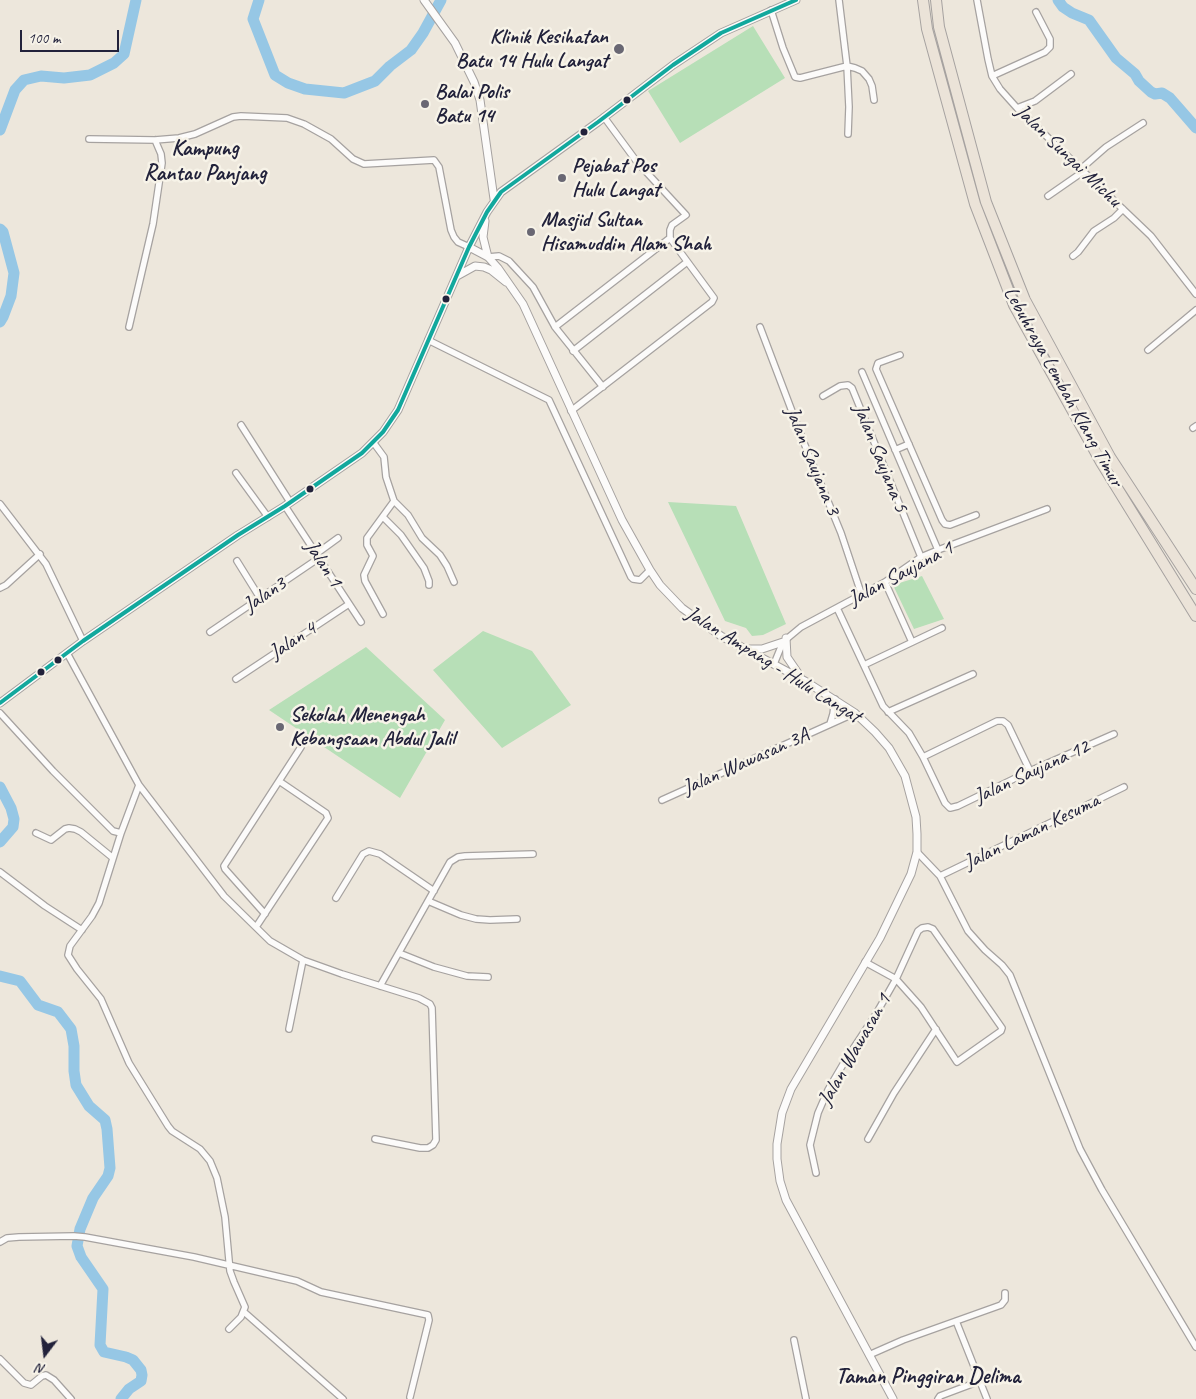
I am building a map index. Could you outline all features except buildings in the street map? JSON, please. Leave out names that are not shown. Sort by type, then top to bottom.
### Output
[{"type":"highway","name":"Lebuhraya Lembah Klang Timur","points":[[923,0],[929,38],[975,204],[1014,306],[1101,462],[1196,616]]},
{"type":"highway","name":"Lebuhraya Lembah Klang Timur","points":[[936,0],[939,27],[986,202],[1025,300],[1110,457],[1196,589]]},
{"type":"street","points":[[424,0],[455,43],[474,82],[480,100],[494,199],[484,224],[483,237],[488,257],[504,258],[533,287],[555,327],[603,387]]},
{"type":"street","points":[[0,703],[83,641],[288,504],[354,458],[373,442],[384,432],[398,410],[456,277],[494,199],[506,188],[673,64],[721,33],[796,0]]},
{"type":"street","points":[[839,0],[849,107],[848,134]]},
{"type":"street","name":"Jalan Sungai Michu","points":[[977,0],[992,76],[1000,89],[1017,108],[1151,236],[1196,294]]},
{"type":"street","points":[[771,10],[794,77],[800,78],[846,66],[862,72],[869,79],[874,100]]},
{"type":"street","points":[[992,76],[1045,52],[1050,47],[1050,39],[1036,12]]},
{"type":"street","points":[[1017,108],[1035,101],[1071,74]]},
{"type":"street","points":[[571,411],[712,302],[713,296],[670,238],[672,225],[686,214],[638,162],[604,116]]},
{"type":"street","points":[[89,139],[155,140],[180,138],[195,134],[233,117],[287,118],[304,124],[331,140],[353,158],[364,164],[434,160],[439,167],[451,230],[458,242],[470,247]]},
{"type":"street","points":[[1048,196],[1083,170],[1106,148],[1142,123]]},
{"type":"street","points":[[129,327],[153,224],[162,163],[161,154],[155,140]]},
{"type":"street","points":[[1073,256],[1094,231],[1114,218],[1123,209]]},
{"type":"street","points":[[555,327],[670,238]]},
{"type":"street","name":"Jalan Ampang - Hulu Langat","points":[[470,247],[488,257],[498,268],[512,287],[532,322],[622,520],[660,585],[682,608],[721,636],[805,681],[855,713],[889,748],[905,776],[916,817],[917,852],[911,874],[905,890],[865,962],[791,1089],[782,1113],[777,1144],[780,1181],[789,1206],[893,1399]]},
{"type":"street","points":[[573,350],[687,262]]},
{"type":"street","points":[[456,277],[475,266],[484,267],[491,270],[512,287]]},
{"type":"street","points":[[1148,350],[1196,310]]},
{"type":"street","name":"Jalan Saujana 3","points":[[760,327],[841,533],[862,596]]},
{"type":"street","points":[[428,340],[549,400],[631,576],[633,579],[640,580],[650,570]]},
{"type":"street","points":[[900,355],[878,363],[876,369],[942,520],[945,524],[950,525],[976,515]]},
{"type":"street","name":"Jalan Saujana 5","points":[[862,372],[938,550]]},
{"type":"street","name":"Jalan Saujana 5","points":[[823,396],[840,386],[848,385],[852,388],[921,558]]},
{"type":"street","name":"Jalan 1","points":[[241,425],[318,556],[361,622]]},
{"type":"street","points":[[373,442],[384,457],[386,476],[394,501],[408,515],[422,538],[440,555],[454,582]]},
{"type":"street","points":[[895,450],[908,444]]},
{"type":"street","points":[[236,473],[268,516]]},
{"type":"street","points":[[383,614],[364,577],[373,556],[367,538],[394,501]]},
{"type":"street","points":[[0,504],[40,554],[83,641]]},
{"type":"street","name":"Jalan Saujana 1","points":[[785,640],[801,627],[862,596],[921,558],[1047,509]]},
{"type":"street","points":[[383,517],[401,535],[424,568],[429,585]]},
{"type":"street","name":"Jalan3","points":[[210,632],[318,556],[338,538]]},
{"type":"street","points":[[0,588],[6,585],[40,554]]},
{"type":"street","points":[[237,561],[260,598]]},
{"type":"street","points":[[886,582],[912,642]]},
{"type":"street","name":"Jalan 4","points":[[236,679],[349,604]]},
{"type":"street","points":[[837,608],[883,706],[909,734],[923,757],[997,721],[1003,721],[1008,724],[1030,771]]},
{"type":"street","points":[[864,665],[942,628]]},
{"type":"street","points":[[745,649],[762,650],[785,640]]},
{"type":"street","points":[[774,664],[785,640]]},
{"type":"street","points":[[785,640],[787,657],[805,681]]},
{"type":"street","points":[[67,653],[138,785],[224,896],[270,941],[303,960],[419,998],[430,1004],[432,1008],[436,1140],[428,1148],[420,1148],[375,1139]]},
{"type":"street","points":[[888,712],[973,674]]},
{"type":"street","name":"Jalan Wawasan 3A","points":[[830,724],[834,699]]},
{"type":"street","points":[[0,713],[113,831],[121,833]]},
{"type":"street","name":"Jalan Wawasan 3A","points":[[662,800],[855,713]]},
{"type":"street","name":"Jalan Saujana 12","points":[[923,757],[945,803],[950,808],[1114,734]]},
{"type":"street","points":[[265,914],[224,868],[301,747]]},
{"type":"street","points":[[256,927],[328,818],[326,813],[279,781]]},
{"type":"street","points":[[138,785],[99,903],[70,946],[68,956],[101,1000],[129,1063],[168,1126],[172,1131],[200,1149],[210,1161],[217,1178],[225,1217],[230,1266],[234,1282],[244,1303],[244,1312],[229,1329]]},
{"type":"street","name":"Jalan Laman Kesuma","points":[[940,876],[1124,787]]},
{"type":"street","points":[[36,833],[51,840],[65,829],[76,829],[113,858]]},
{"type":"street","points":[[336,898],[363,854],[369,852],[380,854],[434,891]]},
{"type":"street","points":[[917,852],[940,876],[968,931],[1010,975],[1080,1149],[1196,1347]]},
{"type":"street","points":[[380,986],[450,862],[458,857],[533,854]]},
{"type":"street","points":[[0,872],[45,906],[82,930]]},
{"type":"street","points":[[428,902],[476,919],[517,919]]},
{"type":"street","name":"Jalan Wawasan 1","points":[[816,1173],[810,1145],[818,1113],[828,1090],[844,1061],[876,1014],[896,979],[918,931],[928,927],[933,929],[1002,1028],[1001,1031],[957,1062],[936,1029]]},
{"type":"street","points":[[399,953],[467,976],[488,977]]},
{"type":"street","points":[[288,1029],[303,960]]},
{"type":"street","points":[[865,962],[896,979],[921,1007],[936,1029],[894,1094],[868,1140]]},
{"type":"street","points":[[0,1242],[7,1238],[84,1237],[194,1257],[297,1281],[321,1292],[428,1315],[429,1320],[410,1397]]},
{"type":"street","points":[[869,1355],[903,1340],[1000,1305],[1005,1300],[1005,1293]]},
{"type":"street","points":[[244,1312],[343,1399]]},
{"type":"street","points":[[956,1321],[987,1399]]},
{"type":"street","points":[[794,1340],[806,1399]]},
{"type":"street","points":[[0,1358],[24,1383],[31,1384],[42,1376],[50,1377],[71,1399]]},
{"type":"street","points":[[938,1399],[940,1396],[980,1381]]},
{"type":"green space","points":[[753,26],[785,78],[680,143],[648,91]]},
{"type":"green space","points":[[668,502],[736,506],[786,624],[763,635],[752,636],[746,628],[725,621]]},
{"type":"green space","points":[[922,576],[944,619],[914,629],[893,585]]},
{"type":"green space","points":[[483,631],[532,651],[571,705],[502,748],[433,670]]},
{"type":"green space","points":[[366,647],[445,720],[400,798],[269,710]]},
{"type":"waterway","points":[[0,130],[15,90],[24,80],[41,76],[64,78],[90,75],[114,63],[124,54],[136,0]]},
{"type":"waterway","points":[[259,0],[253,19],[275,75],[288,83],[305,89],[344,93],[375,81],[390,66],[411,50],[423,33],[441,0]]},
{"type":"waterway","points":[[1058,0],[1063,7],[1072,13],[1089,20],[1116,58],[1135,74],[1139,81],[1151,92],[1155,94],[1162,93],[1170,98],[1196,128]]},
{"type":"waterway","points":[[0,229],[3,232],[14,273],[11,296],[0,322]]},
{"type":"waterway","points":[[0,787],[11,808],[14,819],[13,827],[0,842]]},
{"type":"waterway","points":[[0,976],[20,981],[38,1005],[58,1012],[71,1029],[76,1085],[89,1106],[105,1120],[110,1168],[108,1176],[93,1198],[80,1229],[77,1246],[81,1257],[103,1289],[100,1345],[104,1352],[133,1360],[141,1370],[141,1381],[129,1389],[121,1399]]},
{"type":"transit line","points":[[0,703],[83,641],[362,453],[383,432],[398,410],[469,247],[487,212],[501,192],[673,65],[721,33],[796,0]]},
{"type":"place","name":"Klinik Kesihatan Batu 14 Hulu Langat","points":[[619,49]]},
{"type":"place","name":"Balai Polis Batu 14","points":[[425,104]]},
{"type":"place","name":"Pejabat Pos Hulu Langat","points":[[562,178]]},
{"type":"place","name":"Masjid Sultan Hisamuddin Alam Shah","points":[[531,232]]},
{"type":"place","name":"Sekolah Menengah Kebangsaan Abdul Jalil","points":[[280,727]]},
{"type":"district","name":"Kampung Rantau Panjang","points":[[205,162]]},
{"type":"district","name":"Taman Pinggiran Delima","points":[[928,1377]]}]
